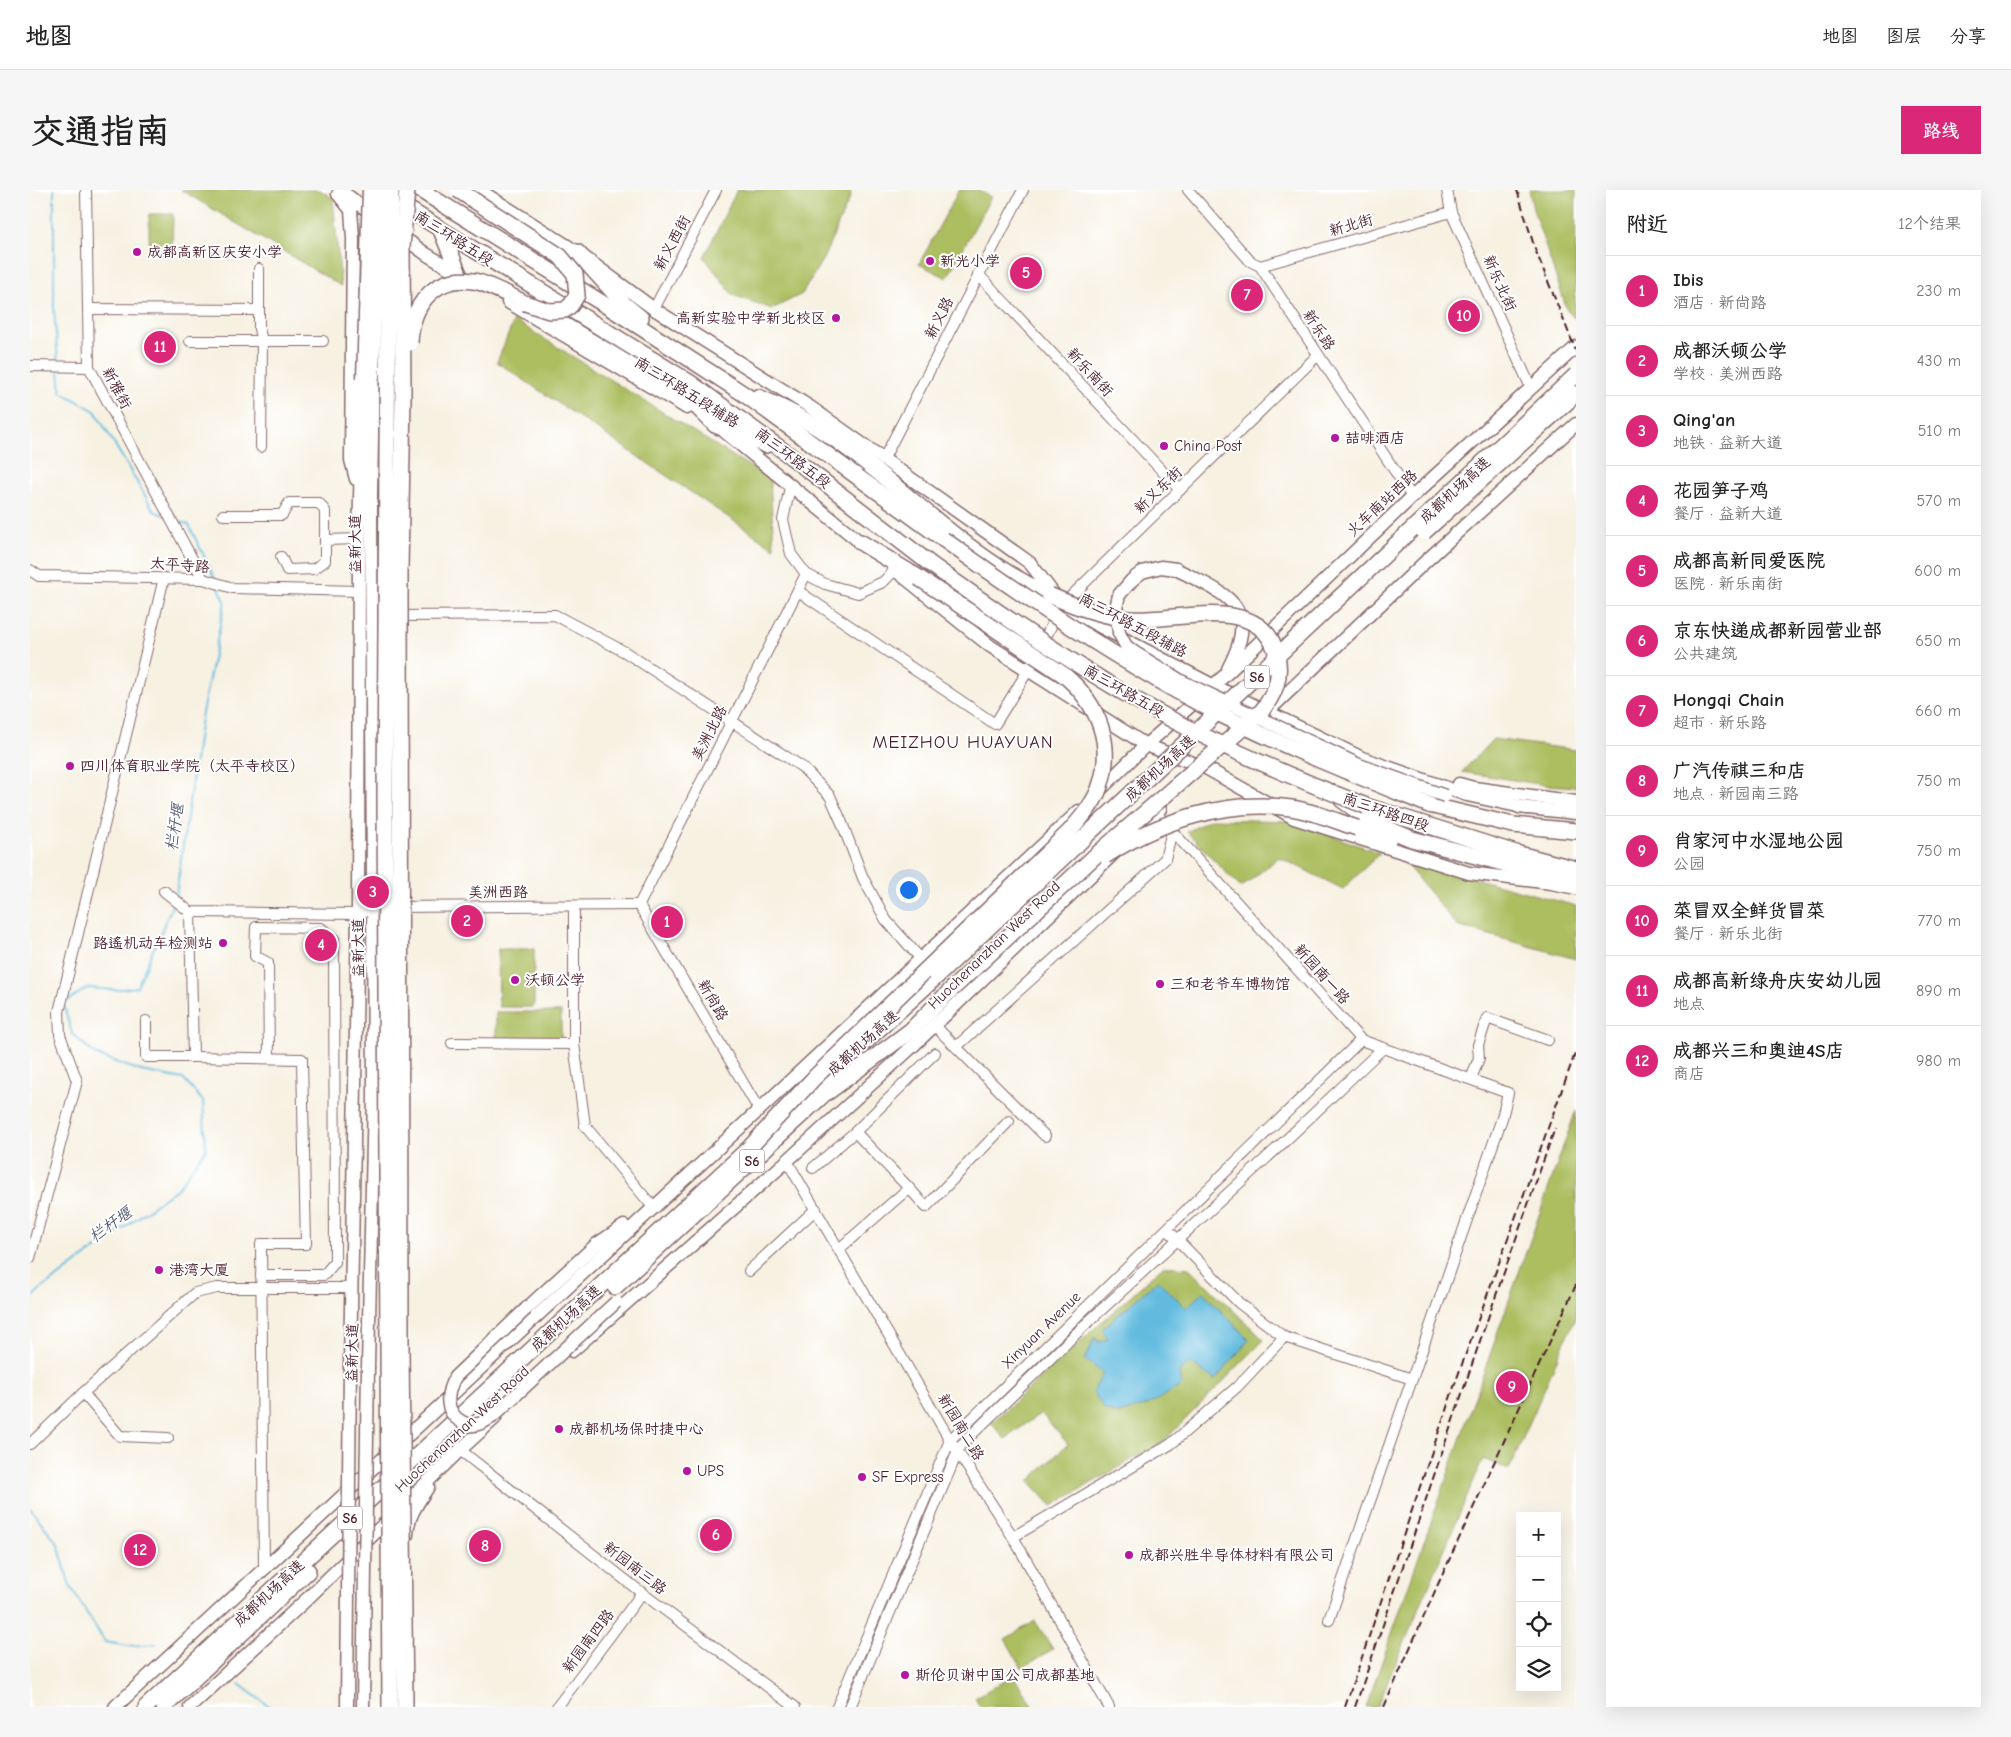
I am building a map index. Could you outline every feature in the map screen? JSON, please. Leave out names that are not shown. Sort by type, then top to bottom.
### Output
[{"type":"highway","name":"南三环路五段","points":[[378,190],[692,384],[929,563],[1002,615],[1139,702],[1203,735]]},
{"type":"highway","points":[[390,190],[385,792],[390,1707]]},
{"type":"highway","points":[[405,1707],[401,1351],[400,609],[403,396],[401,256],[407,190]]},
{"type":"highway","name":"南三环路五段","points":[[420,190],[735,388],[943,540],[1011,587],[1162,683],[1222,715]]},
{"type":"highway","points":[[458,190],[560,256],[576,274],[577,295],[571,305],[565,310],[549,311],[525,303]]},
{"type":"highway","points":[[441,230],[459,274]]},
{"type":"highway","points":[[577,252],[624,304],[698,364]]},
{"type":"highway","points":[[403,396],[409,374],[411,327],[424,298],[450,282],[472,281],[489,286],[525,303],[676,393],[697,407],[715,425],[784,452]]},
{"type":"highway","name":"成都机场高速","points":[[164,1707],[751,1146],[1101,823],[1576,375]]},
{"type":"highway","points":[[735,388],[797,415],[828,433],[968,546],[1028,586],[1077,607],[1129,619],[1210,614],[1227,615],[1243,619],[1255,625],[1272,642],[1280,674],[1270,700],[1261,712],[1094,857],[910,1031],[817,1100]]},
{"type":"highway","name":"成都机场高速","points":[[146,1707],[556,1333],[817,1100],[1170,773],[1400,554],[1576,394]]},
{"type":"highway","points":[[751,1146],[815,1077],[1070,831],[1090,807],[1099,789],[1104,764],[1104,734],[1097,714],[1084,694],[1073,682],[918,578],[860,542]]},
{"type":"highway","name":"南三环路四段","points":[[1222,715],[1303,754],[1429,805],[1513,826],[1576,832]]},
{"type":"highway","name":"南三环路四段","points":[[1203,735],[1253,761],[1335,794],[1362,809],[1576,869]]},
{"type":"highway","points":[[1077,874],[1114,850],[1160,828],[1209,812],[1266,806],[1292,808],[1442,855],[1551,883]]},
{"type":"highway","points":[[1362,809],[1376,824],[1412,839],[1525,869],[1576,879]]},
{"type":"highway","name":"南三环路四段","points":[[1468,814],[1576,822]]},
{"type":"main road","points":[[335,190],[351,210],[353,238],[351,460],[366,495],[378,484],[382,280],[386,267],[393,260],[407,252],[426,254]]},
{"type":"main road","name":"南三环路五段辅路","points":[[340,190],[426,254],[715,425],[990,646],[1146,745],[1206,768],[1294,818],[1469,873],[1495,877]]},
{"type":"main road","name":"益新大道","points":[[363,1707],[374,1096],[372,616],[366,495],[369,190]]},
{"type":"main road","name":"益新大道","points":[[368,378],[378,190]]},
{"type":"main road","name":"南三环路五段辅路","points":[[479,190],[577,252],[654,309],[810,407],[1030,563],[1062,605],[1218,682],[1267,712],[1362,758],[1379,764]]},
{"type":"main road","name":"火车南站西路","points":[[653,1207],[760,1110],[1071,819],[1146,745],[1218,682],[1412,497],[1576,347]]},
{"type":"main road","points":[[1267,712],[1426,561],[1576,424]]},
{"type":"main road","name":"益新大道","points":[[347,1707],[350,1366],[358,914],[359,539],[366,495]]},
{"type":"main road","points":[[1218,682],[1239,646],[1242,632],[1241,619],[1227,597],[1176,569],[1161,568],[1142,572],[1132,580],[1119,596],[1116,608],[1119,633],[1126,646],[1135,654],[1181,681],[1359,765],[1445,796],[1576,813]]},
{"type":"main road","name":"Huochenanzhan West Road","points":[[190,1707],[307,1599],[438,1470],[787,1161],[934,1025],[1156,813],[1267,712]]},
{"type":"main road","points":[[1379,764],[1467,795],[1528,808]]},
{"type":"main road","points":[[1379,764],[1474,788],[1576,802]]},
{"type":"main road","points":[[1495,877],[1551,883],[1576,888]]},
{"type":"main road","points":[[1495,877],[1576,896]]},
{"type":"main road","points":[[653,1207],[597,1244],[455,1377],[448,1398],[451,1413],[465,1424],[477,1425],[492,1417],[616,1302],[669,1256],[700,1238]]},
{"type":"main road","points":[[115,1707],[653,1207]]},
{"type":"main road","points":[[411,1707],[412,1656],[407,1528],[415,1508],[438,1470]]},
{"type":"street","name":"新雅街","points":[[86,190],[89,367],[173,523],[207,580]]},
{"type":"street","name":"新义西街","points":[[654,309],[716,190]]},
{"type":"street","name":"新乐路","points":[[1188,190],[1250,261],[1260,266],[1412,497]]},
{"type":"street","name":"新乐北街","points":[[1447,190],[1451,212],[1531,388]]},
{"type":"street","name":"新义路","points":[[883,460],[1019,192]]},
{"type":"street","name":"新北街","points":[[1260,266],[1451,212]]},
{"type":"street","points":[[259,268],[259,329],[262,341],[261,447]]},
{"type":"street","name":"新乐南街","points":[[978,274],[1180,490]]},
{"type":"street","points":[[89,308],[259,310]]},
{"type":"street","points":[[190,340],[323,341]]},
{"type":"street","name":"新义东街","points":[[798,591],[995,724],[1028,669],[1062,605],[1318,355]]},
{"type":"street","points":[[30,366],[89,367]]},
{"type":"street","points":[[790,486],[783,520],[791,554],[806,574],[826,584],[858,593],[884,582],[895,570]]},
{"type":"street","points":[[224,515],[282,515],[289,504],[319,504],[325,511],[325,561],[314,569],[287,570],[281,557]]},
{"type":"street","points":[[325,540],[359,539]]},
{"type":"street","name":"太平寺路","points":[[30,570],[39,576],[207,580],[234,588],[359,591]]},
{"type":"street","name":"美洲北路","points":[[638,905],[806,574]]},
{"type":"street","points":[[30,1258],[77,1081],[60,1035],[59,1012],[164,578]]},
{"type":"street","points":[[372,616],[555,615],[625,652],[802,768],[830,796],[863,878],[886,920],[921,959]]},
{"type":"street","name":"新园南一路","points":[[1156,813],[1362,1040],[1382,1049],[1508,1093],[1499,1128],[1412,1379]]},
{"type":"street","points":[[956,1047],[1165,859],[1172,831]]},
{"type":"street","points":[[164,891],[190,912],[358,914]]},
{"type":"street","name":"美洲西路","points":[[358,914],[374,908],[638,905]]},
{"type":"street","name":"新尚路","points":[[638,905],[760,1110]]},
{"type":"street","points":[[574,906],[574,1044],[585,1126],[653,1207]]},
{"type":"street","points":[[190,912],[193,1057]]},
{"type":"street","points":[[261,1275],[324,1275],[335,1262],[334,939],[321,928],[256,927],[255,956],[268,963],[269,1058]]},
{"type":"street","points":[[1471,1079],[1480,1058],[1478,1045],[1487,1018],[1548,1040]]},
{"type":"street","points":[[146,1021],[146,1057],[302,1059],[306,1244],[261,1244],[264,1570]]},
{"type":"street","points":[[934,1025],[1044,1136]]},
{"type":"street","name":"Xinyuan Avenue","points":[[837,1707],[950,1440],[1362,1040]]},
{"type":"street","points":[[452,1043],[574,1044]]},
{"type":"street","name":"Xinyuan Avenue","points":[[850,1707],[960,1446],[1086,1324],[1382,1049]]},
{"type":"street","points":[[813,1168],[855,1132],[935,1052]]},
{"type":"street","points":[[855,1132],[926,1207],[1009,1121]]},
{"type":"street","name":"新园南二路","points":[[787,1161],[950,1440],[1013,1537],[1110,1707]]},
{"type":"street","points":[[839,1249],[910,1188]]},
{"type":"street","points":[[749,1271],[816,1209]]},
{"type":"street","points":[[1167,1229],[1239,1303],[1284,1337],[1412,1379],[1329,1620]]},
{"type":"street","points":[[30,1444],[83,1393],[195,1293],[217,1288],[352,1288]]},
{"type":"street","points":[[1013,1537],[1171,1444],[1237,1387],[1284,1337]]},
{"type":"street","points":[[83,1393],[120,1436],[168,1438]]},
{"type":"street","name":"新园南三路","points":[[460,1450],[642,1594],[795,1707]]},
{"type":"street","name":"新园南四路","points":[[557,1707],[642,1594]]},
{"type":"green space","points":[[181,190],[320,190],[333,198],[341,286]]},
{"type":"green space","points":[[737,190],[850,190],[851,195],[824,257],[802,294],[772,309],[733,295],[704,257]]},
{"type":"green space","points":[[959,190],[978,190],[991,197],[947,278],[919,264]]},
{"type":"green space","points":[[1529,190],[1576,190],[1575,319],[1567,310],[1533,209]]},
{"type":"green space","points":[[149,214],[173,214],[172,249],[149,249]]},
{"type":"green space","points":[[514,320],[770,479],[774,548],[497,362]]},
{"type":"green space","points":[[1493,739],[1576,750],[1576,787],[1545,785],[1462,772]]},
{"type":"green space","points":[[1211,819],[1291,821],[1380,853],[1343,889],[1279,857],[1241,888],[1187,832]]},
{"type":"green space","points":[[1401,858],[1576,906],[1576,959],[1457,926]]},
{"type":"green space","points":[[498,949],[534,949],[534,1007],[499,1007]]},
{"type":"green space","points":[[496,1012],[561,1012],[561,1040],[496,1040]]},
{"type":"green space","points":[[1576,1110],[1576,1316],[1509,1470],[1483,1459],[1377,1707],[1366,1707]]},
{"type":"green space","points":[[1163,1266],[1189,1268],[1264,1340],[1164,1441],[1052,1506],[1029,1481],[1068,1444],[1041,1413],[1005,1439],[991,1423]]},
{"type":"green space","points":[[1035,1621],[1053,1649],[1022,1668],[1005,1639]]},
{"type":"green space","points":[[1013,1675],[1033,1707],[980,1707],[975,1698]]},
{"type":"water","points":[[1158,1280],[1186,1308],[1203,1292],[1249,1340],[1215,1380],[1190,1363],[1179,1372],[1181,1386],[1148,1405],[1119,1414],[1105,1410],[1093,1392],[1103,1373],[1085,1360],[1095,1337],[1098,1342],[1108,1339],[1102,1329]]},
{"type":"waterway","name":"栏杆堰","points":[[54,190],[54,308],[58,362]]},
{"type":"waterway","name":"栏杆堰","points":[[59,370],[61,392],[95,411],[154,511],[163,515]]},
{"type":"waterway","name":"栏杆堰","points":[[177,520],[189,525],[215,579]]},
{"type":"waterway","name":"栏杆堰","points":[[176,895],[201,718],[225,601],[219,588]]},
{"type":"waterway","name":"栏杆堰","points":[[66,1002],[87,988],[115,990],[137,987],[173,904]]},
{"type":"waterway","name":"栏杆堰","points":[[30,1301],[37,1292],[178,1188],[206,1149],[203,1101],[183,1079],[141,1071],[96,1055],[72,1034],[64,1006]]},
{"type":"waterway","name":"栏杆堰","points":[[30,1508],[58,1544],[70,1586],[105,1642],[128,1646],[156,1644]]},
{"type":"waterway","name":"栏杆堰","points":[[239,1684],[270,1707]]},
{"type":"railway","points":[[1517,190],[1535,249],[1576,351]]},
{"type":"railway","points":[[1345,1707],[1457,1378],[1576,1051]]},
{"type":"railway","points":[[1355,1707],[1555,1128]]},
{"type":"railway","points":[[1384,1707],[1439,1582],[1576,1285]]},
{"type":"place","name":"成都高新区庆安小学","points":[[137,252]]},
{"type":"place","name":"新光小学","points":[[930,261]]},
{"type":"place","name":"成都高新同爱医院","points":[[1026,273]]},
{"type":"place","name":"Hongqi Chain","points":[[1247,295]]},
{"type":"place","name":"菜冒双全鲜货冒菜","points":[[1464,316]]},
{"type":"place","name":"高新实验中学新北校区","points":[[836,318]]},
{"type":"place","name":"成都高新绿舟庆安幼儿园","points":[[160,347]]},
{"type":"place","name":"喆啡酒店","points":[[1335,438]]},
{"type":"place","name":"China Post","points":[[1164,446]]},
{"type":"place","name":"四川体育职业学院（太平寺校区）","points":[[70,766]]},
{"type":"place","name":"Qing'an","points":[[373,892]]},
{"type":"place","name":"成都沃顿公学","points":[[467,921]]},
{"type":"place","name":"Ibis","points":[[667,922]]},
{"type":"place","name":"路遥机动车检测站","points":[[223,943]]},
{"type":"place","name":"花园笋子鸡","points":[[321,945]]},
{"type":"place","name":"沃顿公学","points":[[515,980]]},
{"type":"place","name":"三和老爷车博物馆","points":[[1160,984]]},
{"type":"place","name":"港湾大厦","points":[[159,1270]]},
{"type":"place","name":"肖家河中水湿地公园","points":[[1512,1387]]},
{"type":"place","name":"成都机场保时捷中心","points":[[559,1429]]},
{"type":"place","name":"UPS","points":[[687,1471]]},
{"type":"place","name":"SF Express","points":[[862,1477]]},
{"type":"place","name":"京东快递成都新园营业部","points":[[716,1535]]},
{"type":"place","name":"广汽传祺三和店","points":[[485,1546]]},
{"type":"place","name":"成都兴三和奥迪4S店","points":[[140,1550]]},
{"type":"place","name":"成都兴胜半导体材料有限公司","points":[[1129,1555]]},
{"type":"place","name":"斯伦贝谢中国公司成都基地","points":[[905,1675]]},
{"type":"district","name":"MEIZHOU HUAYUAN","points":[[963,742]]}]
